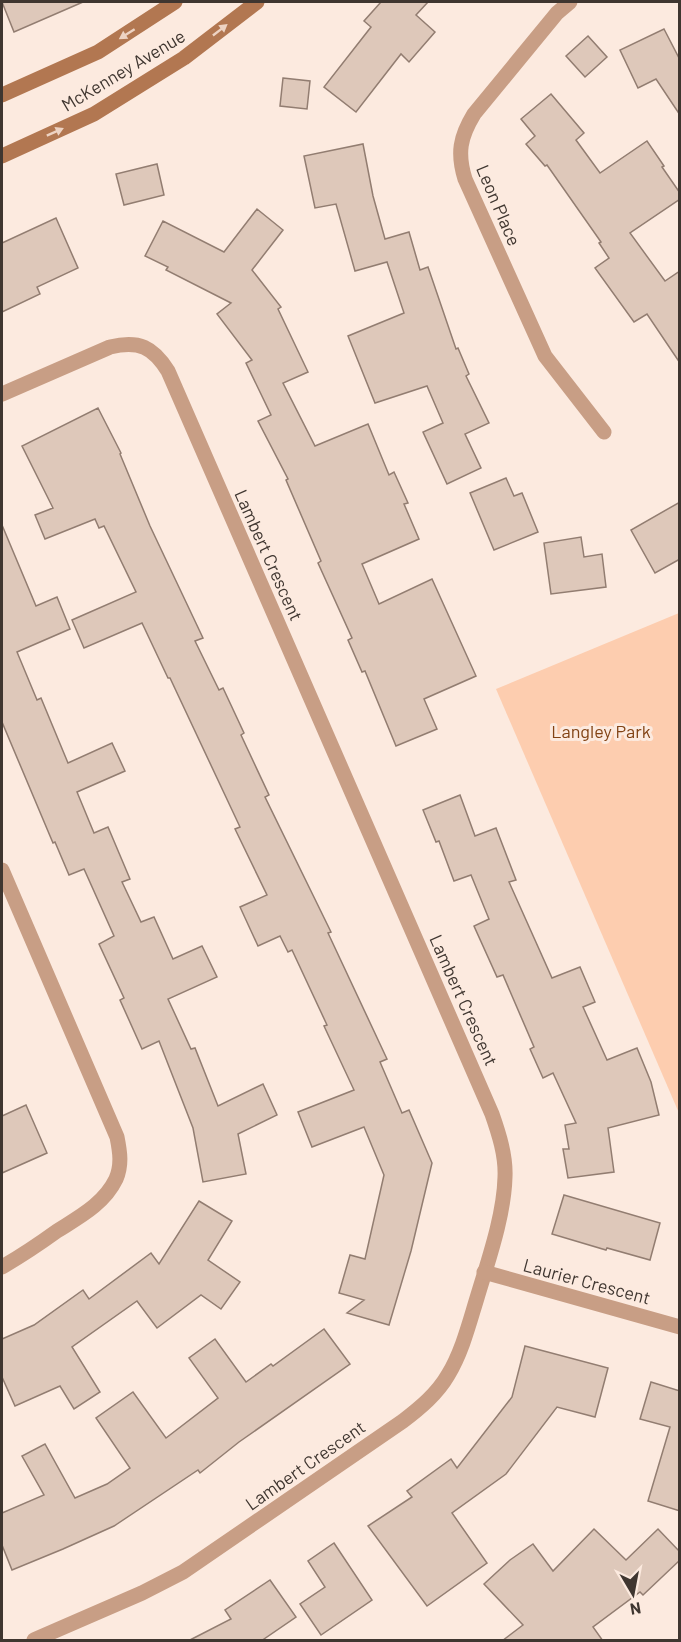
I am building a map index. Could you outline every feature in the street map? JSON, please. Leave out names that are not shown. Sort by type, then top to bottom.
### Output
[{"type":"main road","name":"McKenney Avenue","points":[[2,95],[98,52],[175,2]]},
{"type":"main road","name":"McKenney Avenue","points":[[2,156],[94,114],[184,58],[257,2]]},
{"type":"street","name":"Leon Place","points":[[570,2],[557,13],[474,114],[463,137],[460,156],[465,179],[545,356],[603,432]]},
{"type":"street","name":"Lambert Crescent","points":[[2,394],[121,344],[144,347],[154,352],[168,371],[483,1093],[498,1132],[506,1176],[496,1234],[457,1358],[439,1388],[416,1410],[183,1572],[142,1593],[34,1641]]},
{"type":"street","points":[[2,870],[117,1137],[121,1153],[117,1178],[95,1206],[2,1267]]},
{"type":"street","name":"Laurier Crescent","points":[[484,1272],[680,1327]]},
{"type":"green space","name":"Langley Park","points":[[679,613],[679,1113],[496,689]]},
{"type":"building","points":[[2,2],[83,2],[14,32]]},
{"type":"building","points":[[381,2],[428,2],[416,15],[435,32],[409,62],[401,54],[356,112],[324,87],[371,27],[364,21]]},
{"type":"building","points":[[664,29],[680,60],[680,115],[656,79],[638,88],[620,50]]},
{"type":"building","points":[[588,36],[607,57],[585,77],[566,56]]},
{"type":"building","points":[[283,78],[310,81],[307,109],[280,106]]},
{"type":"building","points":[[551,94],[584,133],[576,140],[600,173],[647,141],[680,193],[680,199],[630,233],[665,281],[680,271],[680,363],[647,314],[634,322],[595,268],[609,258],[599,243],[601,242],[547,165],[545,166],[526,144],[535,136],[521,119]]},
{"type":"building","points":[[363,144],[373,196],[385,239],[409,232],[420,270],[428,267],[456,349],[458,348],[469,374],[466,376],[489,423],[465,434],[481,468],[447,484],[423,432],[443,423],[427,386],[375,403],[348,336],[404,313],[387,262],[355,271],[336,204],[315,208],[304,156]]},
{"type":"building","points":[[157,164],[164,195],[124,205],[116,174]]},
{"type":"building","points":[[257,209],[283,230],[252,270],[281,307],[278,309],[308,372],[283,383],[315,446],[368,424],[389,475],[394,472],[408,503],[404,504],[419,539],[362,564],[379,604],[432,579],[476,676],[424,699],[437,729],[396,746],[365,671],[362,672],[348,640],[352,638],[318,563],[321,561],[286,480],[288,479],[258,421],[271,415],[246,363],[252,360],[217,314],[231,303],[166,270],[168,267],[145,256],[163,221],[224,252]]},
{"type":"building","points":[[56,218],[78,268],[37,287],[40,294],[2,312],[2,243]]},
{"type":"building","points":[[98,408],[121,453],[150,526],[203,638],[195,641],[219,690],[223,688],[244,733],[241,735],[269,795],[265,797],[331,932],[328,933],[387,1059],[380,1062],[402,1113],[409,1110],[432,1163],[411,1251],[389,1325],[347,1313],[364,1300],[339,1293],[350,1255],[365,1259],[384,1175],[364,1127],[312,1147],[298,1112],[354,1090],[324,1026],[327,1025],[292,950],[288,952],[280,936],[258,946],[240,907],[267,895],[235,829],[240,827],[142,623],[84,648],[72,620],[136,592],[104,526],[99,528],[95,519],[45,539],[35,515],[53,508],[22,446]]},
{"type":"building","points":[[506,478],[514,496],[522,493],[538,532],[494,550],[470,493]]},
{"type":"building","points":[[680,502],[680,559],[655,573],[631,530]]},
{"type":"building","points":[[2,525],[36,606],[57,597],[70,629],[17,652],[37,700],[41,698],[68,763],[112,743],[125,771],[77,792],[94,833],[108,827],[130,879],[122,882],[141,922],[154,917],[173,959],[202,946],[217,977],[168,999],[191,1049],[195,1048],[218,1106],[263,1084],[277,1115],[238,1134],[246,1174],[203,1182],[193,1128],[159,1041],[142,1049],[120,1000],[124,998],[99,944],[114,936],[84,869],[69,875],[55,842],[53,843],[2,722]]},
{"type":"building","points":[[581,537],[584,557],[602,554],[606,587],[551,594],[544,543]]},
{"type":"building","points":[[460,795],[475,836],[496,828],[516,880],[509,882],[552,978],[580,967],[595,1002],[583,1007],[607,1060],[637,1048],[651,1082],[659,1115],[608,1128],[614,1172],[568,1178],[563,1149],[569,1149],[565,1125],[576,1123],[553,1073],[543,1078],[530,1049],[534,1047],[503,975],[497,977],[474,926],[489,919],[471,875],[454,881],[439,841],[436,842],[423,810]]},
{"type":"building","points":[[26,1105],[47,1153],[2,1173],[2,1116]]},
{"type":"building","points":[[564,1195],[660,1223],[650,1260],[552,1234]]},
{"type":"building","points":[[199,1201],[232,1221],[208,1260],[240,1282],[221,1309],[201,1295],[157,1328],[137,1301],[72,1347],[100,1392],[74,1409],[60,1386],[15,1406],[2,1377],[2,1339],[34,1325],[83,1290],[89,1299],[151,1253],[159,1264]]},
{"type":"building","points":[[324,1329],[350,1364],[239,1442],[200,1473],[198,1470],[114,1526],[12,1570],[2,1545],[2,1513],[44,1495],[22,1456],[45,1444],[75,1498],[107,1484],[130,1468],[96,1418],[133,1392],[166,1438],[218,1398],[189,1358],[215,1339],[246,1382],[271,1364],[273,1366]]},
{"type":"building","points":[[525,1346],[608,1368],[595,1417],[557,1407],[506,1474],[452,1513],[487,1563],[427,1606],[368,1526],[412,1497],[407,1491],[451,1459],[457,1468],[512,1397]]},
{"type":"building","points":[[651,1382],[680,1391],[680,1511],[648,1501],[670,1427],[640,1419]]},
{"type":"building","points":[[594,1529],[626,1560],[658,1529],[680,1552],[680,1560],[643,1595],[640,1592],[593,1627],[603,1641],[502,1641],[523,1625],[484,1584],[510,1560],[533,1544],[553,1571]]},
{"type":"building","points":[[334,1543],[372,1600],[321,1635],[300,1604],[325,1587],[308,1561]]},
{"type":"building","points":[[270,1580],[296,1617],[261,1641],[188,1641],[231,1619],[225,1610]]}]
